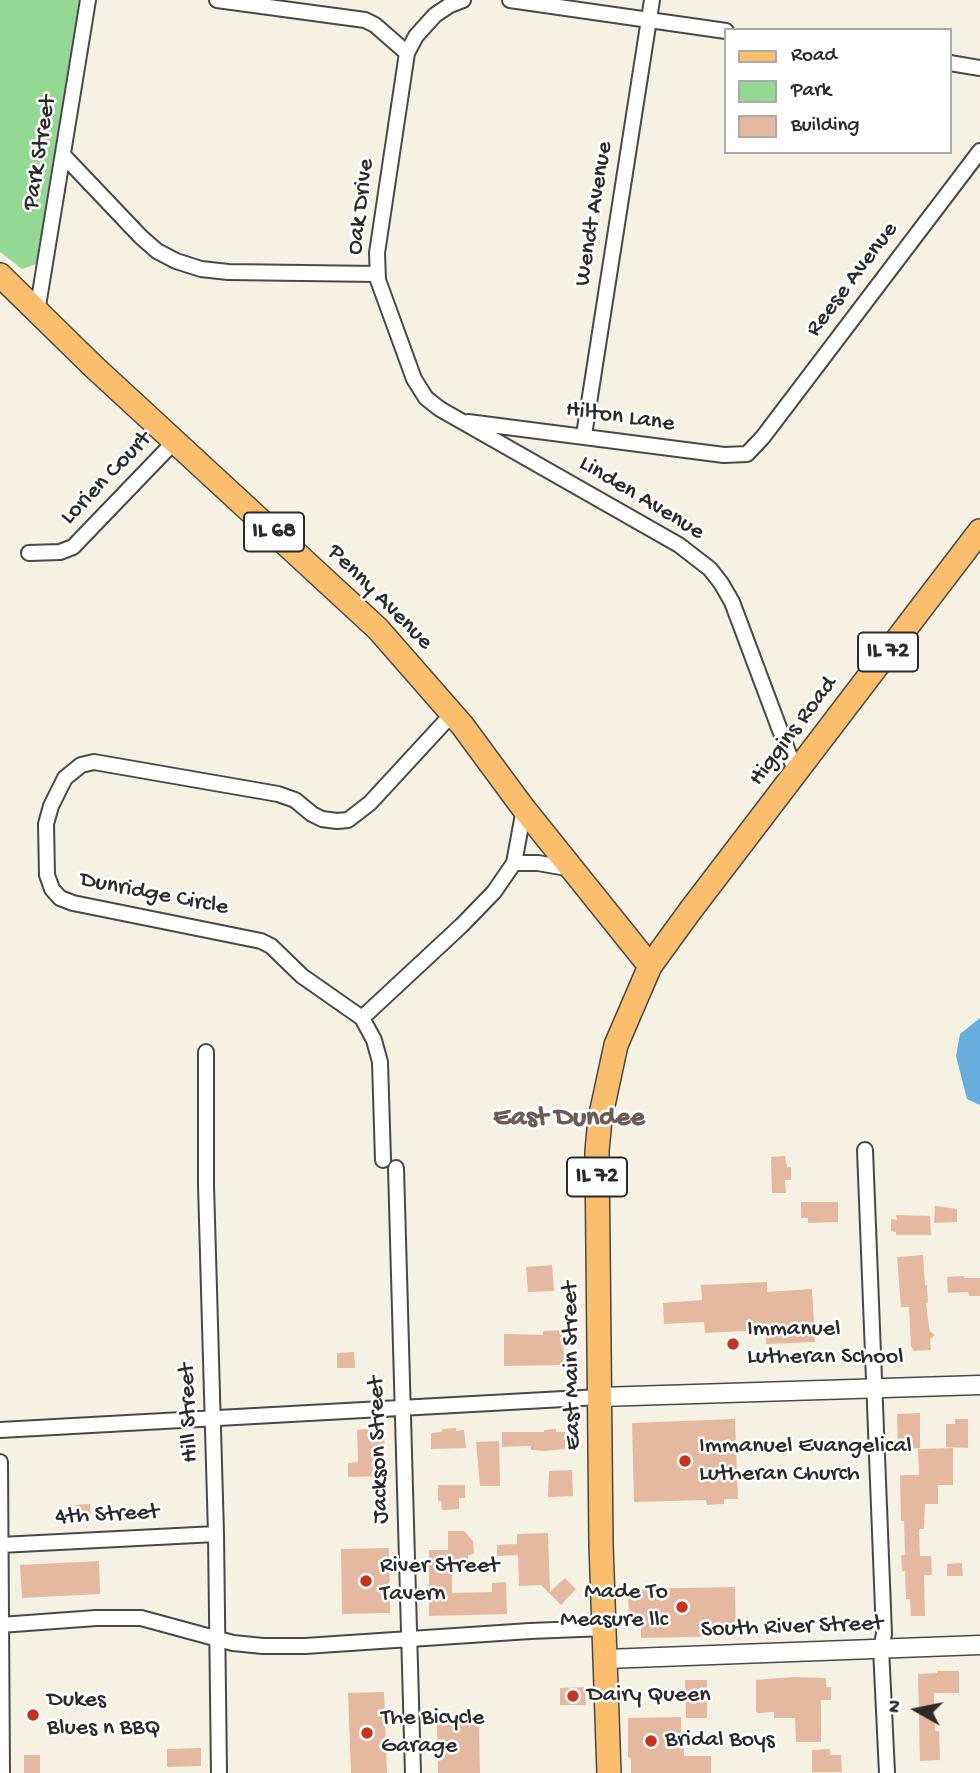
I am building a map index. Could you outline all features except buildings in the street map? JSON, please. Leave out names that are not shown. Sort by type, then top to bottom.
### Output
[{"type":"main road","name":"Penny Avenue","points":[[0,275],[365,616],[453,713],[524,810],[650,966]]},
{"type":"main road","name":"Higgins Road","points":[[650,966],[980,531]]},
{"type":"main road","name":"East Main Street","points":[[609,1773],[597,1306],[598,1135],[614,1052],[650,966]]},
{"type":"street","name":"Park Street","points":[[37,312],[88,0]]},
{"type":"street","points":[[217,0],[365,20],[375,25],[407,53],[416,36],[435,15],[463,0]]},
{"type":"street","points":[[510,0],[724,31]]},
{"type":"street","name":"Wendt Avenue","points":[[584,435],[652,0]]},
{"type":"street","name":"Oak Drive","points":[[407,53],[377,253],[377,274],[416,383],[430,402],[463,422]]},
{"type":"street","points":[[952,64],[980,68]]},
{"type":"street","name":"Reese Avenue","points":[[763,438],[980,151]]},
{"type":"street","points":[[64,156],[141,237],[163,255],[176,261],[201,269],[229,272],[377,274]]},
{"type":"street","name":"Hilton Lane","points":[[463,422],[584,435],[735,456],[749,453],[763,438]]},
{"type":"street","name":"Linden Avenue","points":[[463,422],[679,545],[710,569],[732,602],[796,773]]},
{"type":"street","name":"Lorien Court","points":[[30,553],[60,552],[72,547],[175,441]]},
{"type":"street","name":"Dunridge Circle","points":[[362,1018],[302,976],[271,946],[261,941],[73,903],[60,898],[50,885],[46,869],[47,818],[65,778],[81,765],[94,762],[278,794],[295,800],[322,819],[345,821],[370,803],[453,713]]},
{"type":"street","points":[[383,1160],[380,1062],[374,1040],[362,1018],[494,892],[514,863],[524,810]]},
{"type":"street","points":[[514,863],[538,863],[572,869]]},
{"type":"street","name":"Hill Street","points":[[206,1052],[206,1185],[216,1534],[219,1773]]},
{"type":"street","points":[[865,1150],[887,1773]]},
{"type":"street","name":"Jackson Street","points":[[396,1168],[413,1773]]},
{"type":"street","points":[[0,1430],[600,1397],[980,1385]]},
{"type":"street","points":[[0,1462],[2,1773]]},
{"type":"street","name":"4th Street","points":[[1,1545],[216,1534]]},
{"type":"street","points":[[1,1625],[132,1618],[248,1645],[279,1646],[605,1628]]},
{"type":"street","name":"South River Street","points":[[606,1659],[980,1645]]},
{"type":"green space","points":[[0,0],[79,0],[36,264],[22,269],[0,252]]},
{"type":"water","points":[[980,1018],[980,1105],[967,1099],[956,1056],[960,1034]]},
{"type":"place","name":"Immanuel Lutheran School","points":[[733,1344]]},
{"type":"place","name":"Immanuel Evangelical Lutheran Church","points":[[685,1461]]},
{"type":"place","name":"River Street Tavern","points":[[366,1581]]},
{"type":"place","name":"Made To Measure llc","points":[[682,1607]]},
{"type":"place","name":"Dairy Queen","points":[[573,1696]]},
{"type":"place","name":"Dukes Blues n BBQ","points":[[33,1715]]},
{"type":"place","name":"The Bicycle Garage","points":[[367,1733]]},
{"type":"place","name":"Bridal Boys","points":[[651,1741]]},
{"type":"district","name":"East Dundee","points":[[569,1120]]}]
